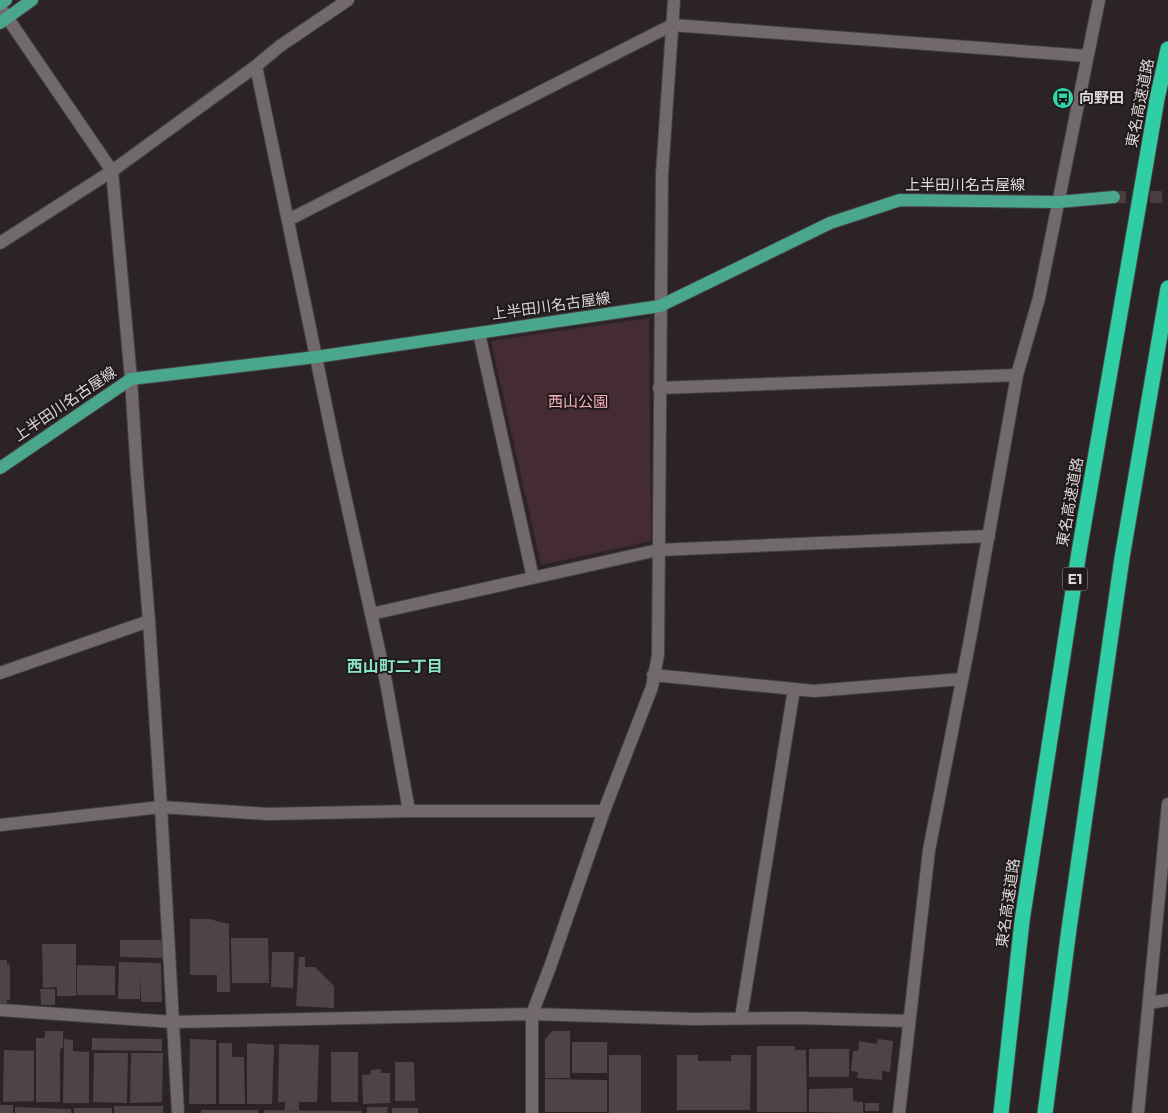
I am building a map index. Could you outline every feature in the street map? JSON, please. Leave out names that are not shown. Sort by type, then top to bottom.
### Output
[{"type":"highway","name":"東名高速道路","points":[[1001,1113],[1022,921],[1079,552],[1155,109],[1168,48]]},
{"type":"highway","points":[[1045,1113],[1069,928],[1122,558],[1168,288]]},
{"type":"main road","points":[[0,5],[6,0]]},
{"type":"main road","points":[[4,20],[32,0]]},
{"type":"main road","name":"上半田川名古屋線","points":[[0,468],[131,378],[316,357],[660,306],[830,223],[900,200],[1058,202],[1114,197]]},
{"type":"street","points":[[0,243],[112,171],[256,66],[280,46],[348,0]]},
{"type":"street","points":[[532,1113],[532,1014],[604,811],[652,687],[658,655],[662,174],[674,0]]},
{"type":"street","points":[[899,1113],[929,850],[989,536],[1017,375],[1039,298],[1099,0]]},
{"type":"street","points":[[0,5],[4,20],[112,171],[131,378],[149,621],[178,1113]]},
{"type":"street","points":[[288,220],[672,25],[1087,56]]},
{"type":"street","points":[[256,66],[386,682],[409,811]]},
{"type":"street","points":[[479,333],[533,578]]},
{"type":"street","points":[[659,388],[1017,375]]},
{"type":"street","points":[[371,614],[658,550],[989,536]]},
{"type":"street","points":[[0,673],[149,621]]},
{"type":"street","points":[[653,676],[814,691],[962,679]]},
{"type":"street","points":[[741,1018],[794,689]]},
{"type":"street","points":[[1138,1113],[1168,804]]},
{"type":"street","points":[[0,825],[161,807],[268,814],[409,811],[604,811]]},
{"type":"street","points":[[1149,1004],[1168,1000]]},
{"type":"street","points":[[0,1010],[173,1022],[532,1014],[695,1019],[908,1021]]},
{"type":"green space","name":"西山公園","points":[[649,318],[651,541],[541,565],[491,341]]},
{"type":"building","points":[[190,919],[209,919],[229,924],[230,992],[217,992],[217,975],[190,975]]},
{"type":"building","points":[[231,938],[268,938],[269,983],[232,983]]},
{"type":"building","points":[[120,940],[163,940],[163,958],[120,957]]},
{"type":"building","points":[[42,944],[76,944],[76,996],[57,996],[57,987],[43,988]]},
{"type":"building","points":[[272,952],[294,952],[293,988],[271,987]]},
{"type":"building","points":[[299,957],[305,957],[305,967],[315,967],[334,986],[334,1008],[296,1006]]},
{"type":"building","points":[[0,960],[7,960],[7,965],[10,964],[10,1000],[7,1000],[7,1004],[0,1004]]},
{"type":"building","points":[[119,962],[161,963],[162,1002],[141,1002],[141,972],[140,999],[118,999]]},
{"type":"building","points":[[77,965],[115,966],[115,995],[77,995]]},
{"type":"building","points":[[40,989],[55,989],[55,1005],[41,1005]]},
{"type":"building","points":[[45,1031],[63,1031],[63,1048],[61,1048],[60,1052],[60,1102],[36,1102],[36,1038],[45,1038]]},
{"type":"building","points":[[552,1031],[570,1031],[570,1078],[545,1078],[545,1039]]},
{"type":"building","points":[[92,1038],[162,1039],[162,1051],[92,1050]]},
{"type":"building","points":[[64,1039],[73,1040],[73,1051],[89,1052],[89,1103],[63,1103]]},
{"type":"building","points":[[190,1039],[216,1040],[216,1104],[189,1104]]},
{"type":"building","points":[[878,1039],[893,1041],[890,1072],[882,1071],[882,1080],[857,1078],[858,1072],[851,1071],[853,1051],[858,1051],[859,1041],[877,1044]]},
{"type":"building","points":[[572,1042],[607,1042],[607,1073],[572,1073]]},
{"type":"building","points":[[219,1043],[232,1043],[232,1057],[244,1057],[245,1104],[219,1104]]},
{"type":"building","points":[[247,1043],[274,1045],[272,1104],[247,1104]]},
{"type":"building","points":[[279,1044],[319,1045],[317,1102],[299,1102],[299,1110],[285,1110],[285,1102],[278,1102]]},
{"type":"building","points":[[757,1046],[795,1046],[795,1050],[806,1050],[807,1112],[757,1112]]},
{"type":"building","points":[[809,1049],[849,1049],[849,1077],[809,1077]]},
{"type":"building","points":[[4,1050],[34,1051],[34,1101],[3,1102]]},
{"type":"building","points":[[331,1052],[358,1052],[358,1102],[331,1102]]},
{"type":"building","points":[[94,1053],[128,1053],[127,1103],[93,1102]]},
{"type":"building","points":[[131,1053],[163,1053],[162,1102],[130,1103]]},
{"type":"building","points":[[609,1055],[641,1055],[641,1113],[609,1113]]},
{"type":"building","points":[[677,1055],[698,1055],[698,1061],[731,1061],[731,1055],[751,1055],[750,1110],[677,1110]]},
{"type":"building","points":[[395,1062],[414,1062],[415,1101],[395,1101]]},
{"type":"building","points":[[381,1069],[381,1073],[390,1073],[390,1103],[363,1104],[362,1075],[371,1074],[371,1070]]},
{"type":"building","points":[[545,1079],[607,1080],[607,1112],[545,1112]]},
{"type":"building","points":[[853,1088],[853,1101],[863,1102],[863,1113],[809,1112],[809,1089]]},
{"type":"building","points":[[865,1103],[879,1103],[879,1111],[865,1111]]},
{"type":"building","points":[[0,1105],[13,1105],[13,1113],[0,1113]]},
{"type":"building","points":[[114,1106],[163,1106],[163,1113],[114,1113]]},
{"type":"building","points":[[15,1107],[71,1109],[71,1113],[15,1113]]},
{"type":"building","points":[[367,1107],[388,1107],[387,1113],[367,1113]]},
{"type":"building","points":[[74,1108],[112,1108],[112,1113],[74,1113]]},
{"type":"building","points":[[392,1108],[418,1108],[418,1113],[392,1113]]},
{"type":"building","points":[[201,1110],[258,1110],[258,1113],[201,1113]]},
{"type":"building","points":[[264,1110],[362,1111],[362,1113],[264,1113]]},
{"type":"tunnel","points":[[1114,197],[1168,197]]},
{"type":"place","name":"向野田","points":[[1063,98]]},
{"type":"district","name":"西山町二丁目","points":[[395,666]]}]
